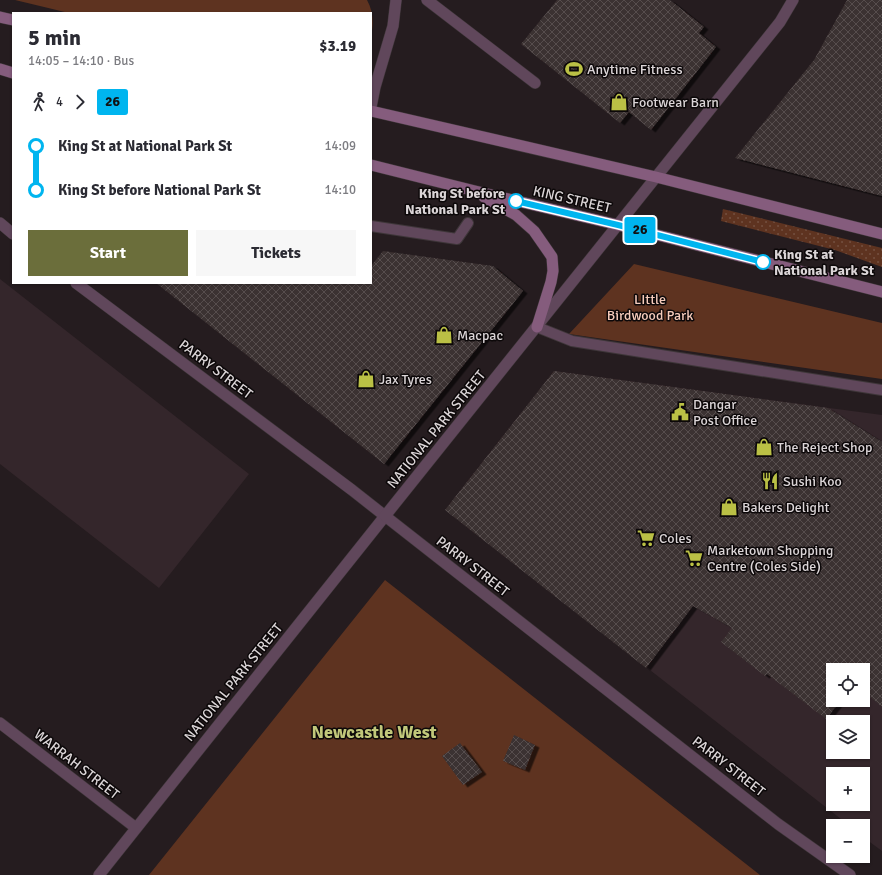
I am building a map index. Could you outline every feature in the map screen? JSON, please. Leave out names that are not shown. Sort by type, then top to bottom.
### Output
[{"type":"main road","points":[[0,17],[12,20]]},
{"type":"main road","points":[[0,69],[12,73]]},
{"type":"main road","points":[[0,76],[12,76]]},
{"type":"main road","points":[[372,110],[656,177],[882,234]]},
{"type":"main road","name":"KING STREET","points":[[372,165],[618,225],[882,292]]},
{"type":"main road","points":[[475,191],[516,215],[534,231],[552,257],[553,271],[551,282],[537,327]]},
{"type":"street","points":[[372,102],[393,26],[396,0]]},
{"type":"street","points":[[428,0],[535,83]]},
{"type":"street","name":"NATIONAL PARK STREET","points":[[99,875],[780,22],[793,0]]},
{"type":"street","points":[[0,223],[12,233]]},
{"type":"street","name":"PARRY STREET","points":[[77,284],[346,485],[778,824],[850,875]]},
{"type":"street","name":"WARRAH STREET","points":[[0,723],[136,828]]},
{"type":"lane","points":[[372,226],[457,239],[468,223]]},
{"type":"lane","points":[[537,327],[572,341],[882,390]]},
{"type":"shaded area","points":[[0,279],[249,474],[159,588],[0,464]]},
{"type":"shaded area","name":"Marketown Shopping Centre (Coles Side)","points":[[554,371],[882,415],[882,851],[870,842],[870,819],[841,819],[831,811],[870,811],[870,767],[826,767],[826,807],[445,510]]},
{"type":"green space","points":[[15,0],[367,0],[372,12],[65,12]]},
{"type":"green space","points":[[723,209],[882,248],[882,267],[835,250],[721,221]]},
{"type":"green space","name":"LIttle Birdwood Park","points":[[634,264],[882,323],[882,379],[569,334]]},
{"type":"green space","points":[[385,580],[760,875],[149,875]]},
{"type":"building","points":[[557,0],[670,0],[704,27],[699,33],[716,47],[651,130],[629,112],[620,123],[521,44]]},
{"type":"building","points":[[847,0],[882,0],[882,196],[735,158],[814,60]]},
{"type":"building","points":[[383,251],[493,266],[523,291],[384,464],[157,284],[372,284],[372,265]]},
{"type":"building","name":"Marketown Shopping Centre (Coles Side)","points":[[554,371],[828,408],[882,442],[882,707],[870,697],[870,663],[826,663],[826,707],[835,707],[829,715],[826,715],[826,719],[767,674],[765,676],[721,642],[732,628],[693,606],[646,668],[445,510]]},
{"type":"building","points":[[514,735],[535,745],[525,770],[503,761]]},
{"type":"building","points":[[460,743],[482,772],[463,785],[442,756]]},
{"type":"bus line","name":"26","points":[[516,201],[763,262]]},
{"type":"place","name":"Anytime Fitness","points":[[574,69]]},
{"type":"place","name":"Footwear Barn","points":[[619,102]]},
{"type":"place","name":"King St before National Park St","points":[[516,201]]},
{"type":"place","name":"King St at National Park St","points":[[763,262]]},
{"type":"place","name":"Macpac","points":[[444,335]]},
{"type":"place","name":"Jax Tyres","points":[[366,379]]},
{"type":"place","name":"Dangar Post Office","points":[[680,412]]},
{"type":"place","name":"The Reject Shop","points":[[764,447]]},
{"type":"place","name":"Sushi Koo","points":[[770,481]]},
{"type":"place","name":"Bakers Delight","points":[[729,507]]},
{"type":"place","name":"Coles","points":[[646,538]]},
{"type":"place","name":"Marketown Shopping Centre (Coles Side)","points":[[694,558]]},
{"type":"district","name":"Newcastle West","points":[[374,732]]}]
